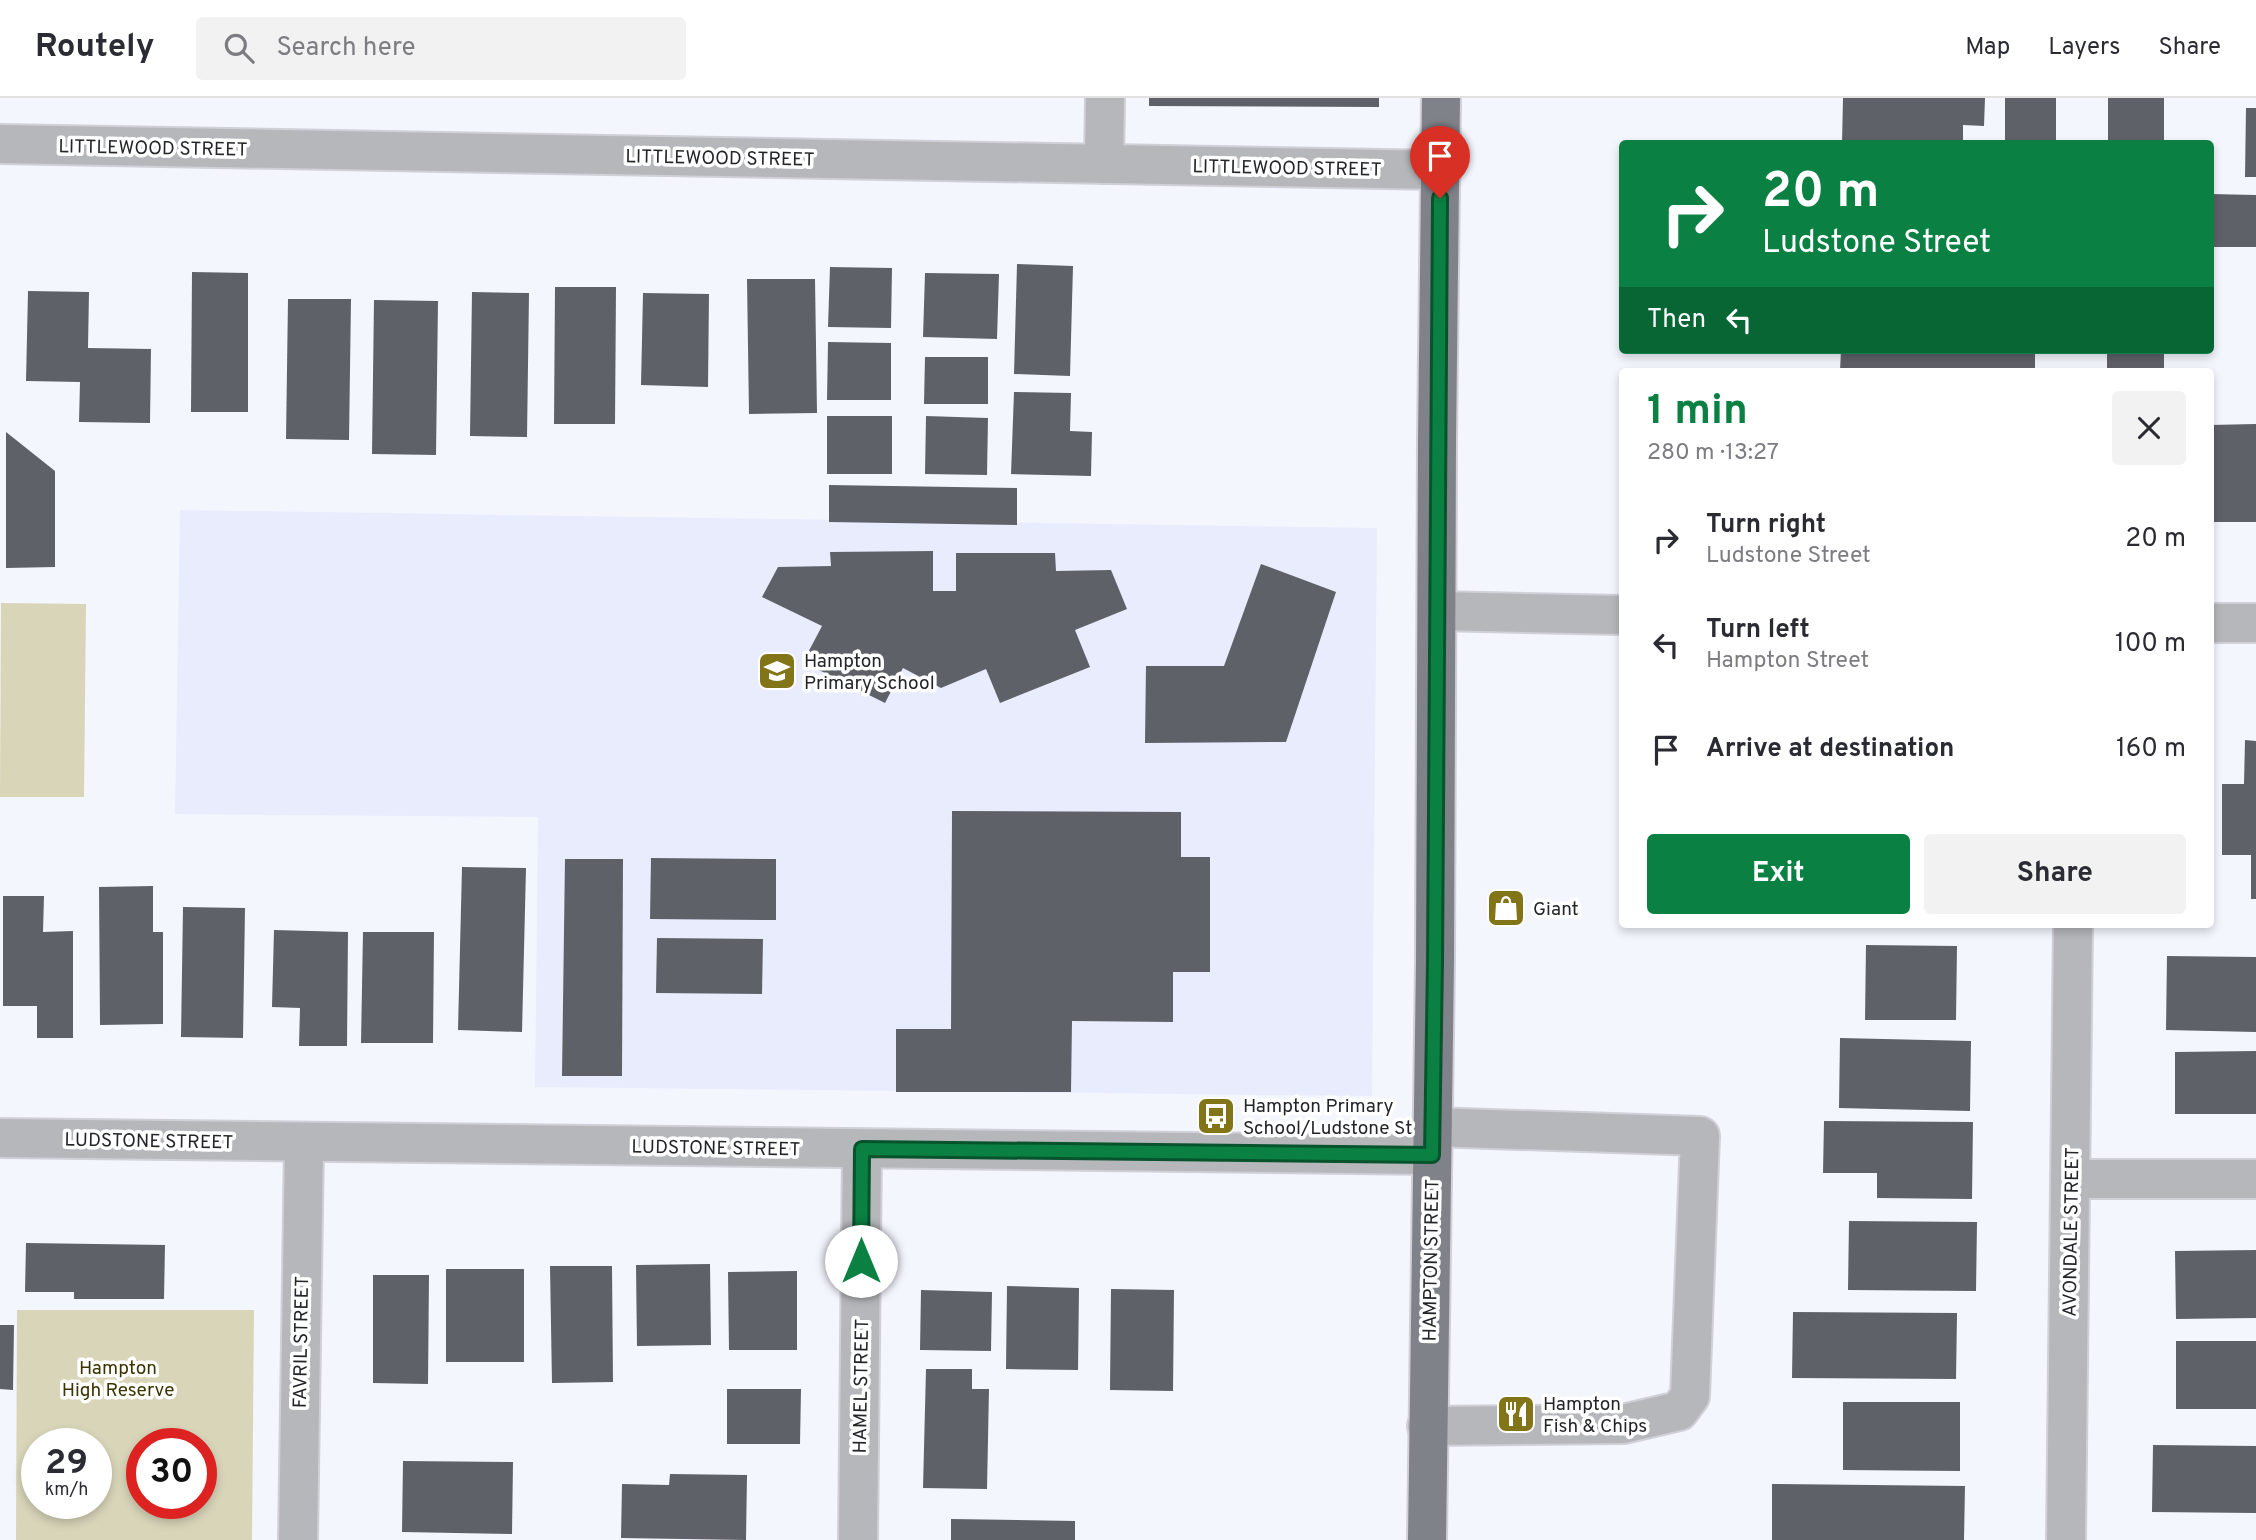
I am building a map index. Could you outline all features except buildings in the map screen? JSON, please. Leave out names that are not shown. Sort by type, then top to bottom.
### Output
[{"type":"main road","name":"HAMPTON STREET","points":[[1427,1540],[1441,98]]},
{"type":"street","points":[[1104,164],[1105,98]]},
{"type":"street","name":"LITTLEWOOD STREET","points":[[0,144],[1440,170]]},
{"type":"street","points":[[1437,611],[1619,615]]},
{"type":"street","points":[[2214,623],[2256,623]]},
{"type":"street","name":"AVONDALE STREET","points":[[2066,1540],[2073,928]]},
{"type":"street","name":"LUDSTONE STREET","points":[[0,1138],[862,1149],[1700,1136],[1690,1396],[1679,1410],[1623,1424],[1427,1426]]},
{"type":"street","name":"FAVRIL STREET","points":[[298,1540],[304,1143]]},
{"type":"street","name":"HAMEL STREET","points":[[858,1540],[862,1149]]},
{"type":"street","points":[[2070,1179],[2256,1180]]},
{"type":"shaded area","name":"Hampton Primary School","points":[[180,510],[1377,528],[1372,1096],[535,1087],[538,817],[175,814]]},
{"type":"green space","points":[[1,603],[86,604],[84,797],[0,797]]},
{"type":"green space","name":"Hampton High Reserve","points":[[17,1310],[254,1310],[252,1540],[16,1540]]},
{"type":"place","name":"Hampton Primary School","points":[[777,671]]},
{"type":"place","name":"Giant","points":[[1506,908]]},
{"type":"place","name":"Hampton Primary School/Ludstone St","points":[[1216,1116]]},
{"type":"place","name":"Hampton Fish & Chips","points":[[1516,1414]]},
{"type":"route","points":[[861,1261],[862,1149],[1432,1155],[1440,198]]}]
